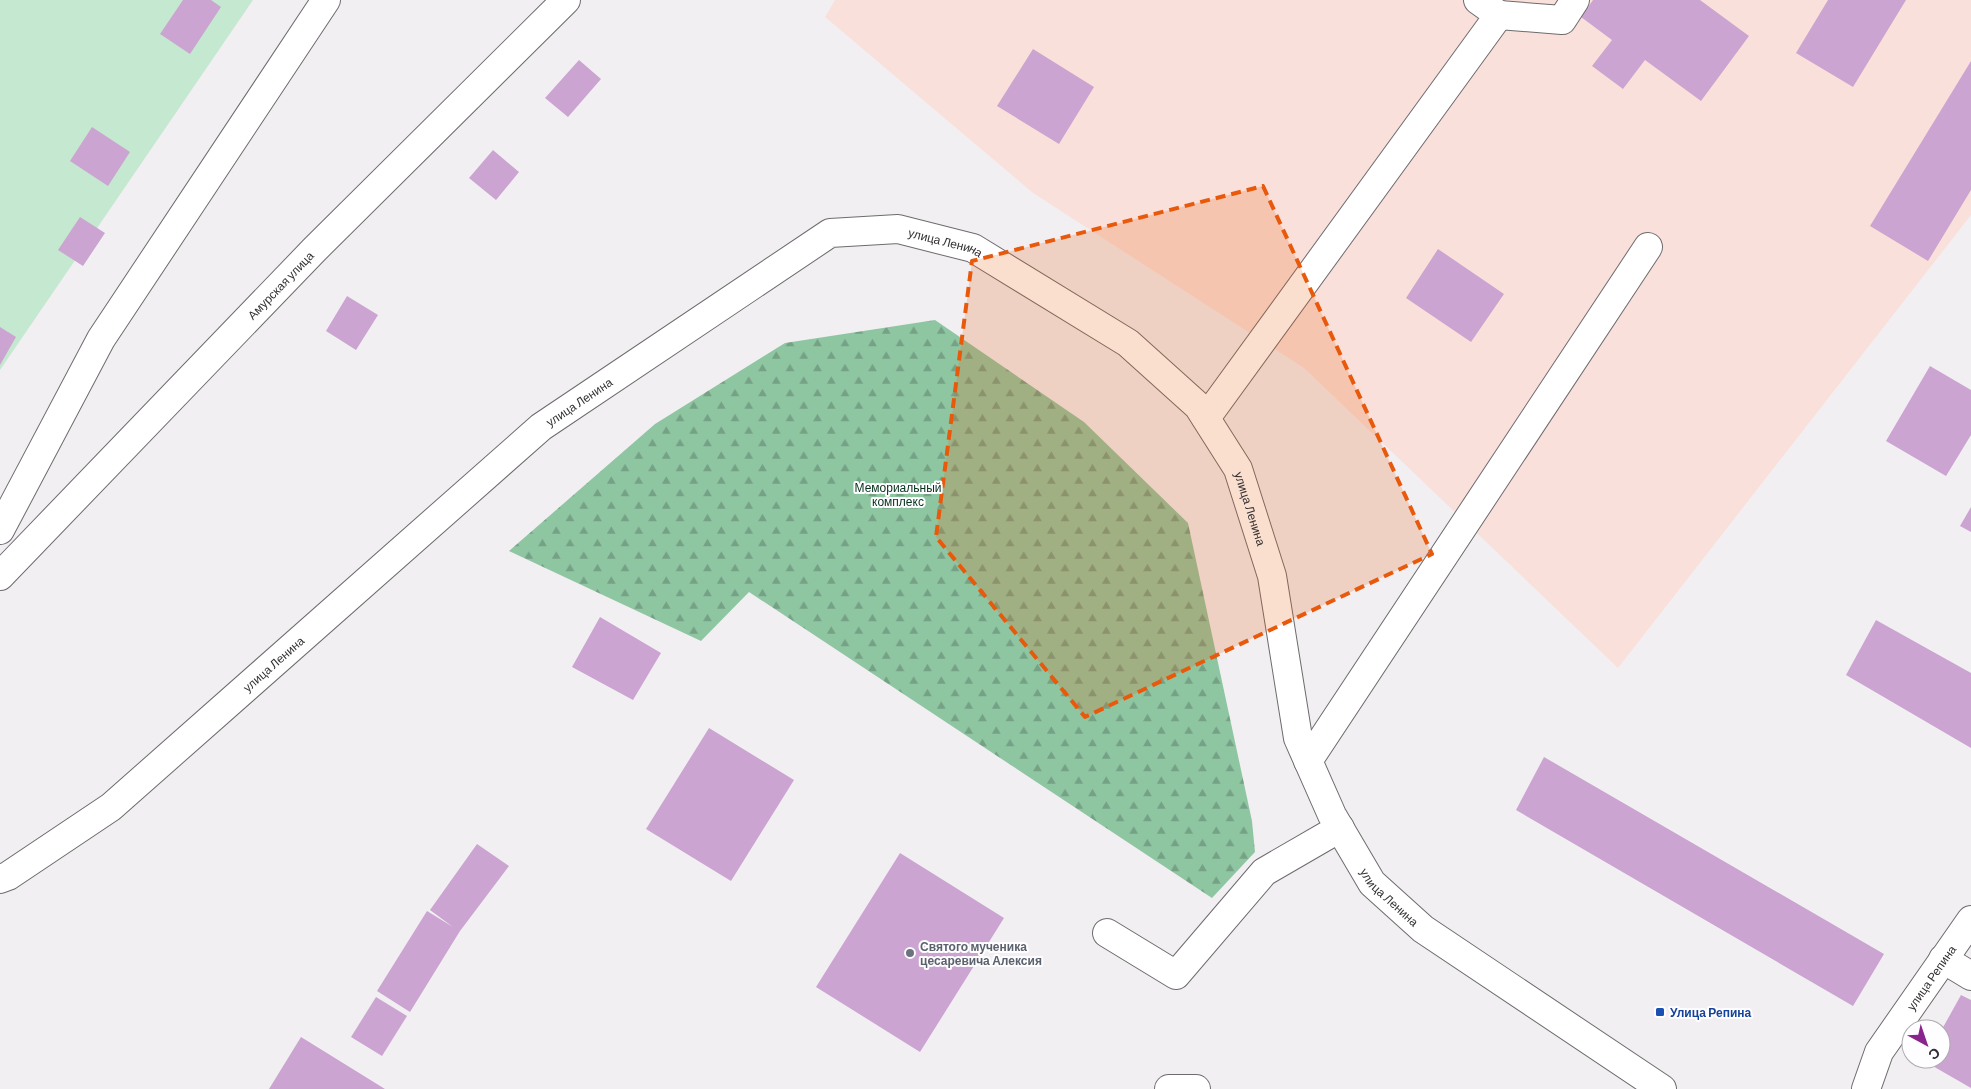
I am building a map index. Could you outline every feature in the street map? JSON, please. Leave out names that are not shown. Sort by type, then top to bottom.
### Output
[{"type":"street","points":[[0,530],[101,339],[326,0]]},
{"type":"street","name":"Амурская улица","points":[[0,576],[314,250],[566,0]]},
{"type":"street","points":[[1206,418],[1488,8],[1562,20],[1575,0]]},
{"type":"street","name":"улица Ленина","points":[[0,879],[8,876],[111,807],[541,427],[830,233],[898,229],[973,248],[1128,343],[1198,406],[1238,469],[1272,576],[1298,738],[1340,828],[1372,883],[1423,929],[1662,1089]]},
{"type":"street","points":[[1308,761],[1648,247]]},
{"type":"street","points":[[1107,933],[1176,975],[1264,872],[1340,828]]},
{"type":"street","name":"улица Репина","points":[[1866,1089],[1879,1052],[1971,920]]},
{"type":"street","points":[[1944,959],[1971,976]]},
{"type":"street","points":[[1169,1089],[1196,1089]]},
{"type":"highlighted area","points":[[1263,186],[1432,554],[1085,717],[936,537],[972,261]]},
{"type":"shaded area","points":[[835,0],[1971,0],[1971,215],[1618,668],[1304,368],[1033,193],[825,17]]},
{"type":"green space","points":[[0,0],[253,0],[0,370]]},
{"type":"green space","name":"Мемориальный комплекс","points":[[935,320],[1084,422],[1188,523],[1252,821],[1255,852],[1212,898],[749,592],[701,641],[509,551],[655,424],[785,343]]},
{"type":"building","points":[[183,0],[211,0],[221,7],[190,54],[160,34]]},
{"type":"building","points":[[1593,0],[1700,0],[1749,36],[1701,101],[1645,60],[1623,89],[1592,66],[1612,40],[1581,17]]},
{"type":"building","points":[[1828,0],[1906,0],[1853,87],[1796,53]]},
{"type":"building","points":[[1033,49],[1094,87],[1059,144],[997,106]]},
{"type":"building","points":[[579,60],[601,79],[568,117],[545,98]]},
{"type":"building","points":[[1971,61],[1971,190],[1928,261],[1870,226]]},
{"type":"building","points":[[92,127],[130,152],[108,186],[70,161]]},
{"type":"building","points":[[493,150],[519,172],[496,200],[469,178]]},
{"type":"building","points":[[80,217],[105,233],[83,266],[58,250]]},
{"type":"building","points":[[1438,249],[1504,294],[1471,342],[1406,298]]},
{"type":"building","points":[[347,296],[378,315],[356,350],[326,331]]},
{"type":"building","points":[[0,327],[16,337],[0,365]]},
{"type":"building","points":[[1930,366],[1971,390],[1971,435],[1946,476],[1886,441]]},
{"type":"building","points":[[1971,507],[1971,532],[1960,526]]},
{"type":"building","points":[[600,617],[661,653],[633,700],[572,667]]},
{"type":"building","points":[[1876,620],[1971,673],[1971,748],[1846,675]]},
{"type":"building","points":[[709,728],[794,780],[731,881],[646,829]]},
{"type":"building","points":[[1544,757],[1884,954],[1853,1006],[1516,810]]},
{"type":"building","points":[[477,844],[509,866],[460,931],[410,1012],[377,991],[427,911],[453,927],[430,910]]},
{"type":"building","name":"Святого мученика цесаревича Алексия","points":[[900,853],[1004,918],[920,1052],[816,987]]},
{"type":"building","points":[[1961,995],[1971,1000],[1971,1088],[1938,1069],[1951,1069],[1951,1019],[1948,1019]]},
{"type":"building","points":[[376,997],[407,1016],[382,1056],[351,1037]]},
{"type":"building","points":[[301,1037],[385,1089],[269,1089]]},
{"type":"place","name":"Святого мученика цесаревича Алексия","points":[[910,953]]},
{"type":"place","name":"Улица Репина","points":[[1660,1012]]}]
